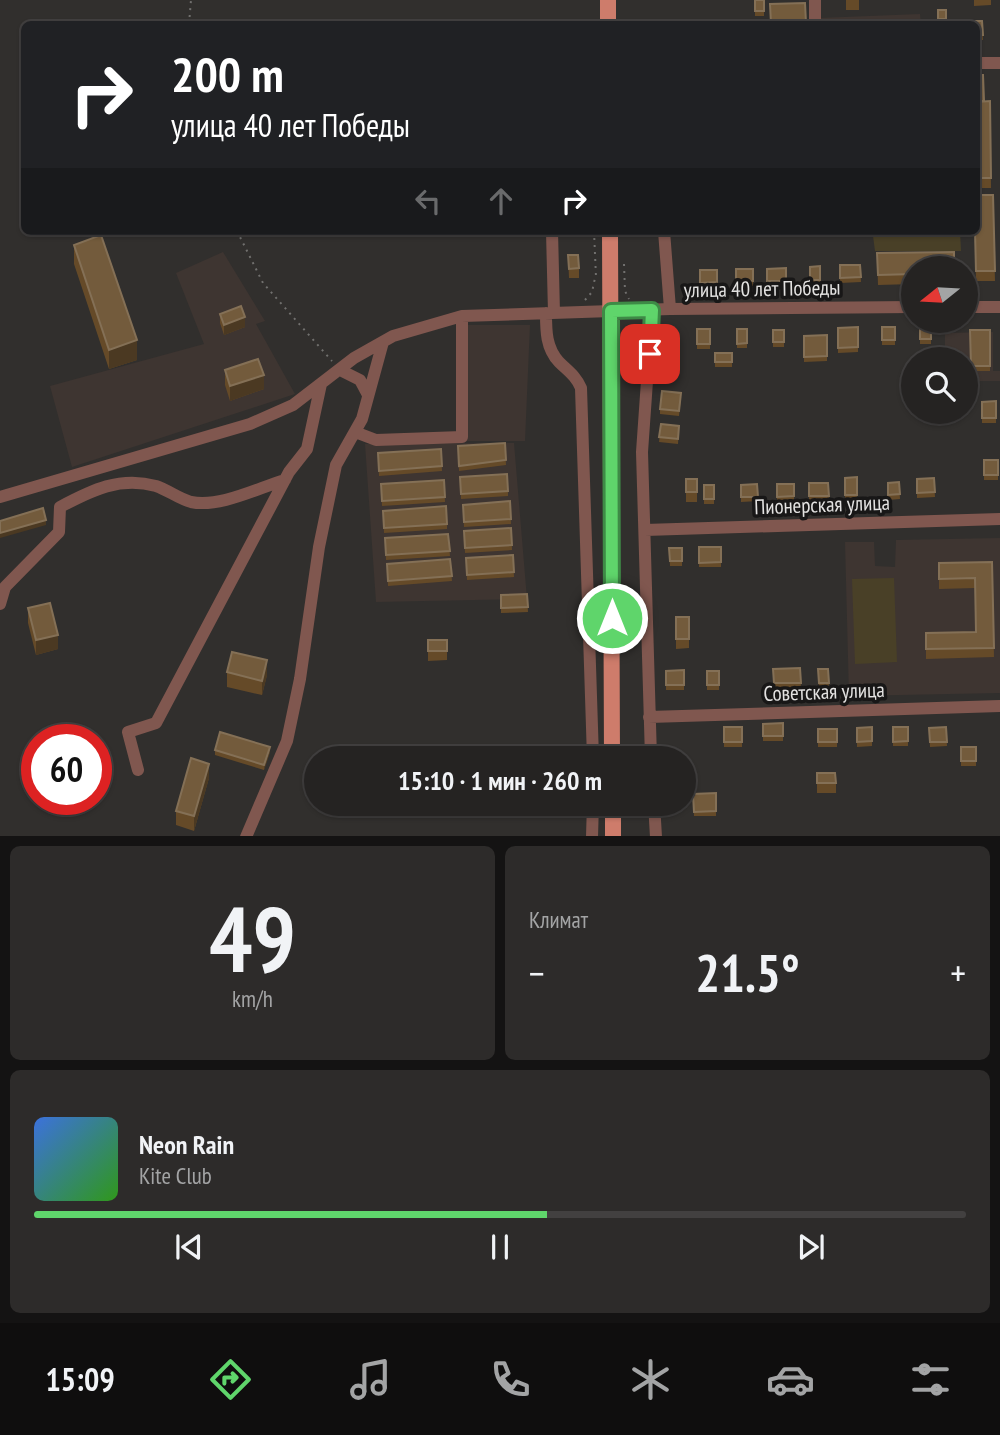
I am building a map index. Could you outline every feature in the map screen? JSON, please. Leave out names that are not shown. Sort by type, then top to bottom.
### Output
[{"type":"main road","points":[[608,0],[608,21]]},
{"type":"main road","points":[[610,235],[612,746]]},
{"type":"main road","points":[[612,816],[613,836]]},
{"type":"street","points":[[815,0],[815,21]]},
{"type":"street","points":[[980,63],[1000,63]]},
{"type":"street","points":[[552,235],[549,346],[557,360],[577,378],[581,388],[593,746]]},
{"type":"street","points":[[664,235],[670,309]]},
{"type":"street","name":"улица 40 лет Победы","points":[[0,497],[250,424],[293,405],[340,370],[393,336],[462,316],[670,309],[901,307]]},
{"type":"street","points":[[978,307],[1000,307]]},
{"type":"street","points":[[650,746],[642,452],[652,310]]},
{"type":"street","points":[[355,432],[376,440],[462,437],[462,316]]},
{"type":"street","points":[[246,836],[287,741],[300,679],[319,547],[336,466],[355,432],[383,342]]},
{"type":"street","points":[[340,370],[360,380],[368,395]]},
{"type":"street","points":[[138,770],[128,732],[156,723],[285,480],[307,449],[321,384]]},
{"type":"street","points":[[0,604],[5,587],[59,532],[60,507],[93,489],[129,480],[159,487],[191,502],[214,502],[285,480]]},
{"type":"street","name":"Пионерская улица","points":[[645,530],[1000,519]]},
{"type":"street","name":"Советская улица","points":[[649,717],[1000,706]]},
{"type":"street","points":[[592,836],[593,816]]},
{"type":"street","points":[[655,816],[656,836]]},
{"type":"path","points":[[189,21],[191,0]]},
{"type":"path","points":[[239,235],[263,283],[340,370]]},
{"type":"path","points":[[571,312],[592,292],[596,277],[594,235]]},
{"type":"shaded area","points":[[920,14],[921,21],[819,21],[819,18]]},
{"type":"shaded area","points":[[960,235],[961,251],[875,251],[873,236]]},
{"type":"shaded area","points":[[223,252],[265,321],[256,324],[295,394],[72,467],[50,386],[204,344],[176,273]]},
{"type":"shaded area","points":[[468,325],[530,325],[525,441],[466,441]]},
{"type":"shaded area","points":[[993,332],[993,371],[1000,371],[1000,381],[978,381],[978,347],[945,347],[945,333]]},
{"type":"shaded area","points":[[514,443],[527,599],[376,602],[365,444]]},
{"type":"shaded area","points":[[1000,538],[1000,693],[849,696],[845,542],[874,542],[875,566],[895,567],[896,540]]},
{"type":"shaded area","points":[[894,578],[897,662],[855,664],[852,579]]},
{"type":"building","points":[[755,0],[764,0],[764,11],[755,11]]},
{"type":"building","points":[[805,3],[806,21],[771,21],[770,4]]},
{"type":"building","points":[[938,10],[946,10],[946,19],[938,19]]},
{"type":"building","points":[[980,21],[982,21],[983,35],[980,35]]},
{"type":"building","points":[[980,75],[983,75],[984,101],[980,101]]},
{"type":"building","points":[[990,101],[991,178],[980,178],[980,102]]},
{"type":"building","points":[[980,195],[993,195],[995,271],[978,271],[975,235],[980,235]]},
{"type":"building","points":[[101,235],[137,340],[109,350],[74,245]]},
{"type":"building","points":[[954,252],[954,256],[901,256],[901,274],[878,275],[877,253]]},
{"type":"building","points":[[568,255],[578,255],[579,268],[569,269]]},
{"type":"building","points":[[840,265],[860,265],[861,277],[840,278]]},
{"type":"building","points":[[820,266],[820,280],[810,280],[810,267]]},
{"type":"building","points":[[786,268],[786,281],[767,281],[767,269]]},
{"type":"building","points":[[736,269],[753,269],[753,281],[736,281]]},
{"type":"building","points":[[700,270],[717,270],[717,282],[700,283]]},
{"type":"building","points":[[241,306],[245,317],[224,325],[220,314]]},
{"type":"building","points":[[858,327],[858,347],[838,348],[838,328]]},
{"type":"building","points":[[882,327],[895,327],[895,340],[882,340]]},
{"type":"building","points":[[697,329],[710,329],[710,344],[697,344]]},
{"type":"building","points":[[737,329],[747,329],[747,343],[737,344]]},
{"type":"building","points":[[773,330],[784,330],[784,342],[773,342]]},
{"type":"building","points":[[990,330],[990,366],[978,366],[978,347],[970,347],[970,333]]},
{"type":"building","points":[[920,333],[931,333],[931,339],[920,339]]},
{"type":"building","points":[[827,335],[827,356],[804,357],[804,336]]},
{"type":"building","points":[[715,353],[732,353],[732,362],[715,362]]},
{"type":"building","points":[[258,359],[264,375],[230,386],[225,370]]},
{"type":"building","points":[[662,391],[681,393],[679,411],[660,409]]},
{"type":"building","points":[[996,401],[996,418],[982,418],[982,402]]},
{"type":"building","points":[[661,424],[679,426],[678,439],[659,437]]},
{"type":"building","points":[[505,443],[506,460],[459,466],[458,446]]},
{"type":"building","points":[[441,449],[442,466],[379,471],[378,453]]},
{"type":"building","points":[[984,460],[998,460],[998,475],[984,475]]},
{"type":"building","points":[[507,474],[508,491],[461,494],[460,477]]},
{"type":"building","points":[[857,477],[857,495],[845,495],[845,478]]},
{"type":"building","points":[[934,478],[935,492],[917,493],[917,479]]},
{"type":"building","points":[[686,479],[697,479],[697,492],[686,492]]},
{"type":"building","points":[[444,480],[445,497],[382,501],[381,484]]},
{"type":"building","points":[[899,482],[900,494],[888,495],[888,483]]},
{"type":"building","points":[[809,483],[828,483],[829,496],[809,496]]},
{"type":"building","points":[[757,484],[758,497],[741,497],[741,485]]},
{"type":"building","points":[[777,484],[794,484],[794,496],[777,497]]},
{"type":"building","points":[[704,485],[714,485],[714,499],[704,499]]},
{"type":"building","points":[[510,501],[511,519],[464,522],[463,505]]},
{"type":"building","points":[[446,506],[447,524],[384,528],[383,511]]},
{"type":"building","points":[[43,508],[46,520],[0,533],[0,521]]},
{"type":"building","points":[[511,528],[512,545],[465,548],[464,531]]},
{"type":"building","points":[[448,534],[450,551],[386,555],[385,538]]},
{"type":"building","points":[[699,547],[721,547],[721,562],[699,563]]},
{"type":"building","points":[[669,548],[682,548],[682,561],[670,561]]},
{"type":"building","points":[[513,555],[514,572],[467,575],[466,558]]},
{"type":"building","points":[[450,559],[452,576],[388,581],[387,564]]},
{"type":"building","points":[[992,562],[994,648],[926,649],[926,633],[976,632],[975,578],[939,579],[939,563]]},
{"type":"building","points":[[527,594],[528,607],[501,608],[501,595]]},
{"type":"building","points":[[50,603],[58,635],[36,640],[28,608]]},
{"type":"building","points":[[676,617],[689,617],[689,639],[676,639]]},
{"type":"building","points":[[428,640],[447,640],[447,651],[428,651]]},
{"type":"building","points":[[232,652],[267,660],[262,681],[227,672]]},
{"type":"building","points":[[800,668],[801,683],[774,683],[773,669]]},
{"type":"building","points":[[818,669],[828,669],[829,683],[819,683]]},
{"type":"building","points":[[684,670],[684,685],[666,685],[666,671]]},
{"type":"building","points":[[707,671],[719,671],[719,685],[707,685]]},
{"type":"building","points":[[783,723],[783,736],[763,736],[763,724]]},
{"type":"building","points":[[724,727],[742,727],[742,742],[724,742]]},
{"type":"building","points":[[872,727],[872,741],[857,742],[857,728]]},
{"type":"building","points":[[893,727],[908,727],[908,741],[893,742]]},
{"type":"building","points":[[946,727],[947,742],[930,742],[929,728]]},
{"type":"building","points":[[818,729],[837,729],[837,742],[818,742]]},
{"type":"building","points":[[220,732],[270,747],[264,765],[215,750]]},
{"type":"building","points":[[961,747],[976,747],[976,761],[961,761]]},
{"type":"building","points":[[191,758],[209,764],[194,816],[176,811]]},
{"type":"building","points":[[817,773],[835,773],[836,783],[817,783]]},
{"type":"building","points":[[716,793],[716,811],[696,812],[696,794]]},
{"type":"route","points":[[612,618],[611,311],[652,310],[650,354]]}]
